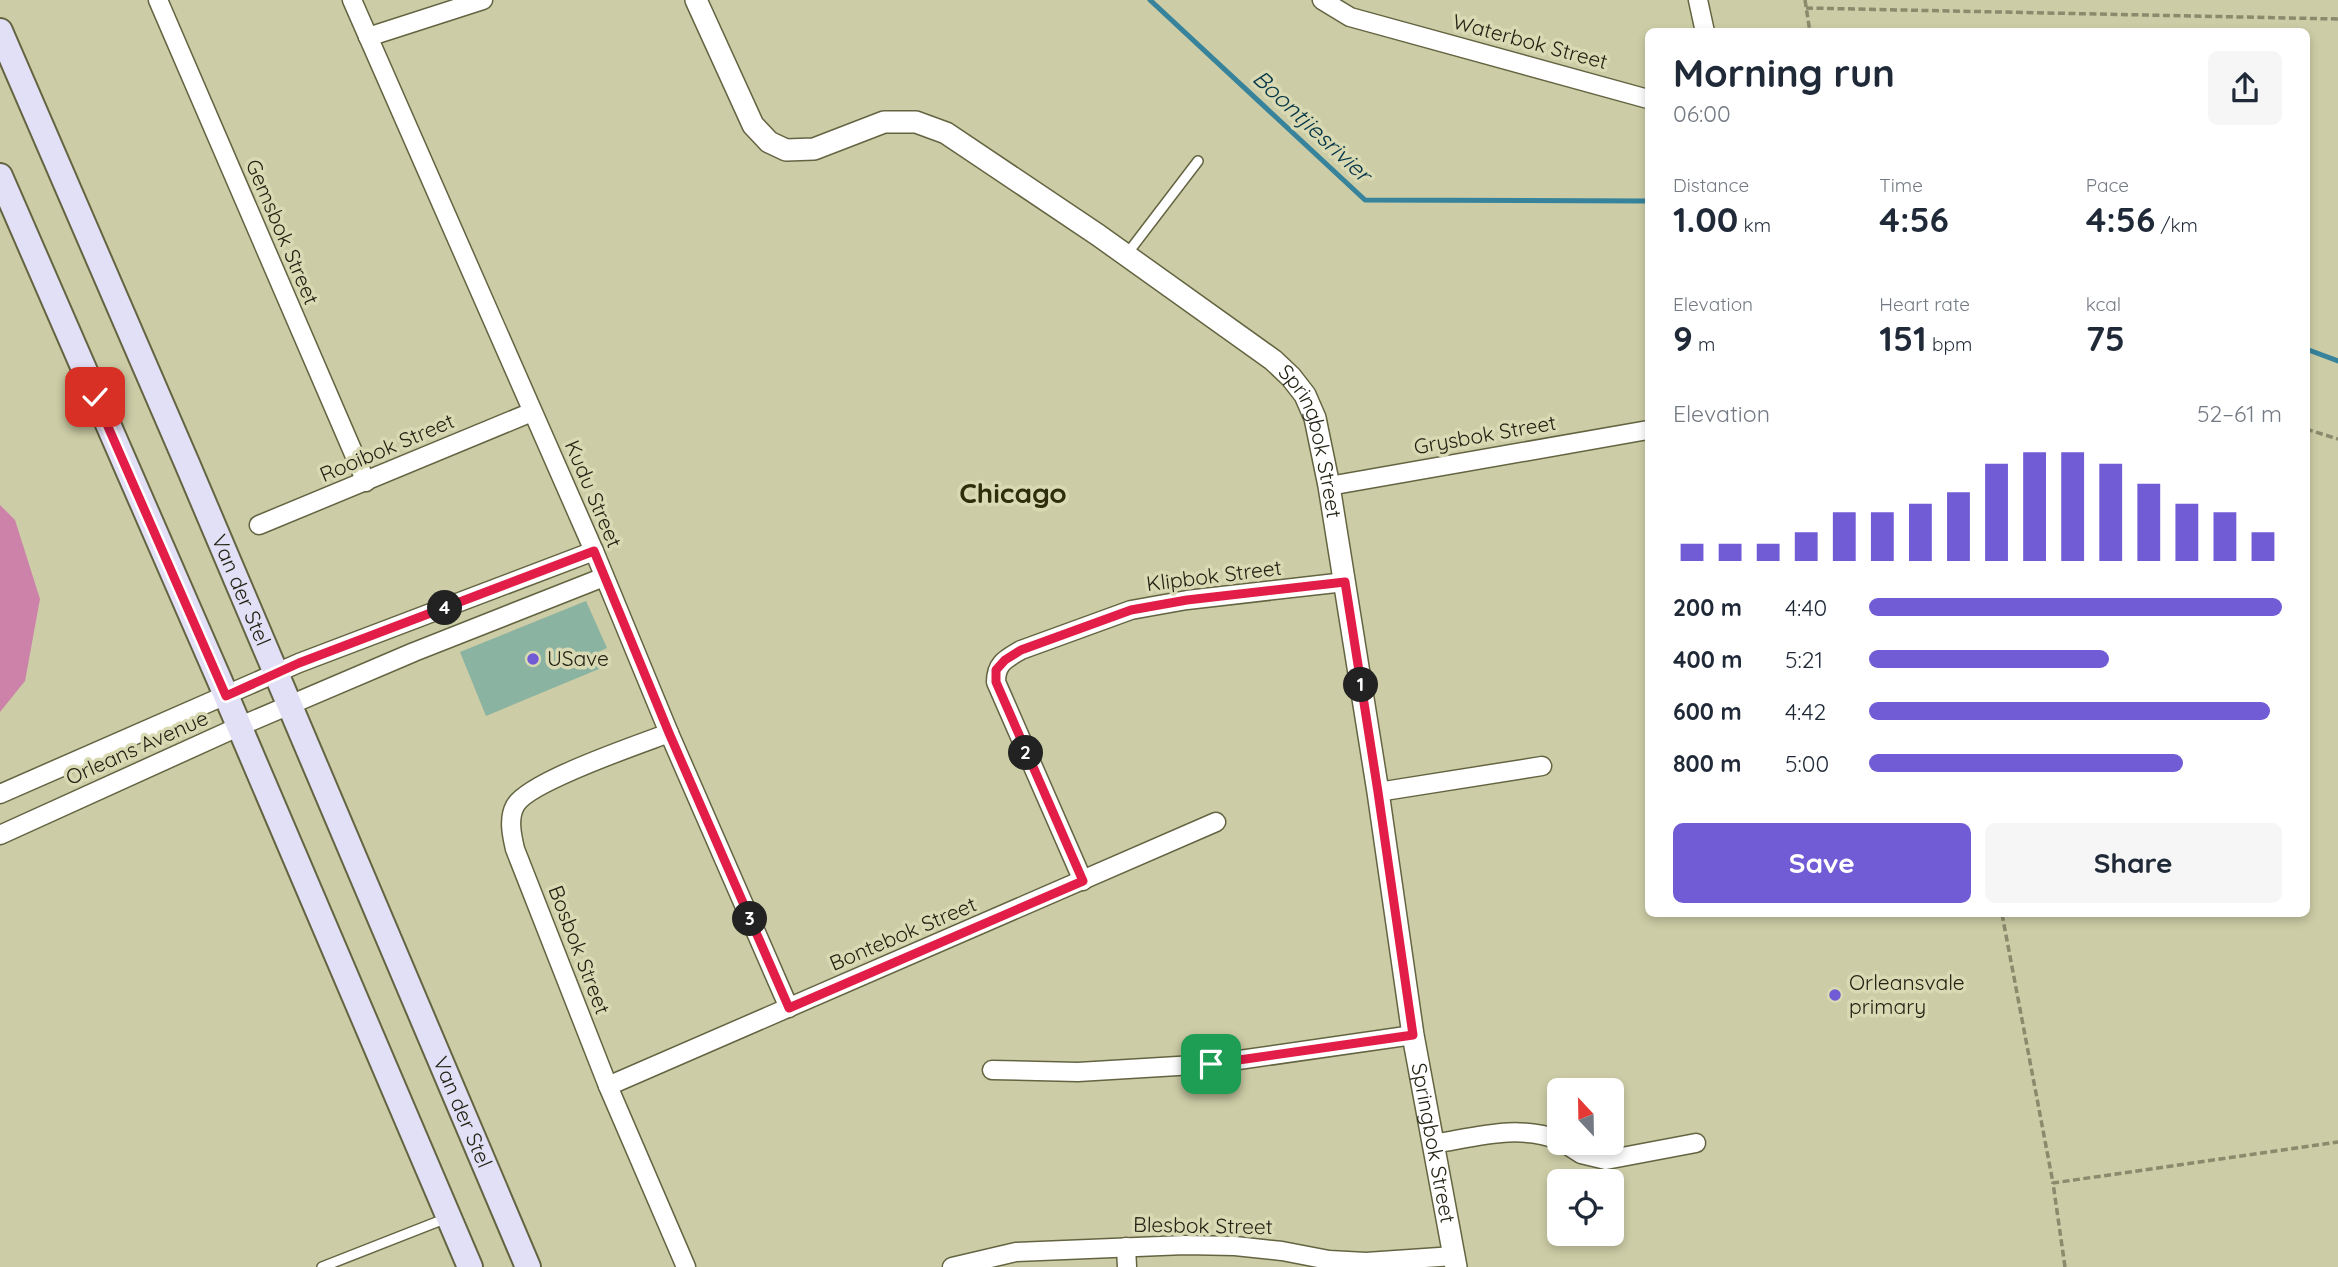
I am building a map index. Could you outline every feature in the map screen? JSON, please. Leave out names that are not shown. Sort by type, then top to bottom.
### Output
[{"type":"main road","name":"Van der Stel","points":[[0,31],[186,461],[528,1267]]},
{"type":"main road","points":[[0,176],[470,1267]]},
{"type":"street","name":"Gemsbok Street","points":[[158,0],[366,482]]},
{"type":"street","name":"Kudu Street","points":[[352,0],[594,551],[669,733],[789,1008]]},
{"type":"street","points":[[368,37],[483,0]]},
{"type":"street","name":"Springbok Street","points":[[696,0],[753,125],[769,142],[786,150],[814,149],[884,122],[916,122],[946,133],[1126,255],[1273,360],[1305,395],[1315,418],[1329,486],[1378,792],[1413,1035],[1455,1261]]},
{"type":"street","name":"Waterbok Street","points":[[1322,0],[1350,17],[1645,98]]},
{"type":"street","points":[[1698,0],[1704,28]]},
{"type":"street","name":"Rooibok Street","points":[[259,525],[532,412]]},
{"type":"street","name":"Grysbok Street","points":[[1329,486],[1645,431]]},
{"type":"street","name":"Orleans Avenue","points":[[0,794],[276,674],[594,551]]},
{"type":"street","name":"Orleans Avenue","points":[[0,835],[238,727],[414,652],[604,578]]},
{"type":"street","name":"Klipbok Street","points":[[1083,881],[996,682],[996,670],[1005,660],[1021,650],[1131,610],[1187,600],[1345,582]]},
{"type":"street","name":"Bosbok Street","points":[[669,733],[563,774],[534,789],[515,805],[511,826],[514,849],[608,1086],[686,1267]]},
{"type":"street","points":[[1378,792],[1542,766]]},
{"type":"street","name":"Bontebok Street","points":[[608,1086],[1216,822]]},
{"type":"street","points":[[992,1070],[1078,1072],[1211,1064],[1413,1035]]},
{"type":"street","points":[[1433,1144],[1515,1131],[1547,1136]]},
{"type":"street","points":[[1585,1155],[1606,1160],[1696,1143]]},
{"type":"street","name":"Blesbok Street","points":[[952,1267],[1016,1252],[1185,1245],[1282,1259],[1455,1261]]},
{"type":"street","points":[[1126,1247],[1127,1267]]},
{"type":"lane","points":[[1126,255],[1198,161]]},
{"type":"lane","points":[[322,1267],[448,1217]]},
{"type":"path","points":[[1805,0],[1809,28]]},
{"type":"path","points":[[1806,8],[2338,19]]},
{"type":"path","points":[[2310,430],[2338,439]]},
{"type":"path","points":[[2003,917],[2053,1183],[2065,1267]]},
{"type":"path","points":[[2053,1183],[2338,1142]]},
{"type":"shaded area","points":[[0,505],[15,520],[40,599],[25,681],[0,712]]},
{"type":"building","name":"USave","points":[[586,601],[607,648],[598,652],[606,666],[486,716],[460,652]]},
{"type":"waterway","name":"Boontjiesrivier","points":[[1150,0],[1365,200],[1645,201]]},
{"type":"waterway","name":"Boontjiesrivier","points":[[2310,350],[2338,361]]},
{"type":"place","name":"USave","points":[[533,659]]},
{"type":"place","name":"Orleansvale primary","points":[[1835,995]]},
{"type":"district","name":"Chicago","points":[[1013,493]]},
{"type":"route","points":[[95,397],[226,696],[299,663],[594,551],[669,733],[789,1008],[1083,881],[996,682],[996,670],[1005,660],[1021,650],[1131,610],[1187,600],[1345,582],[1413,1035],[1211,1064]]}]
